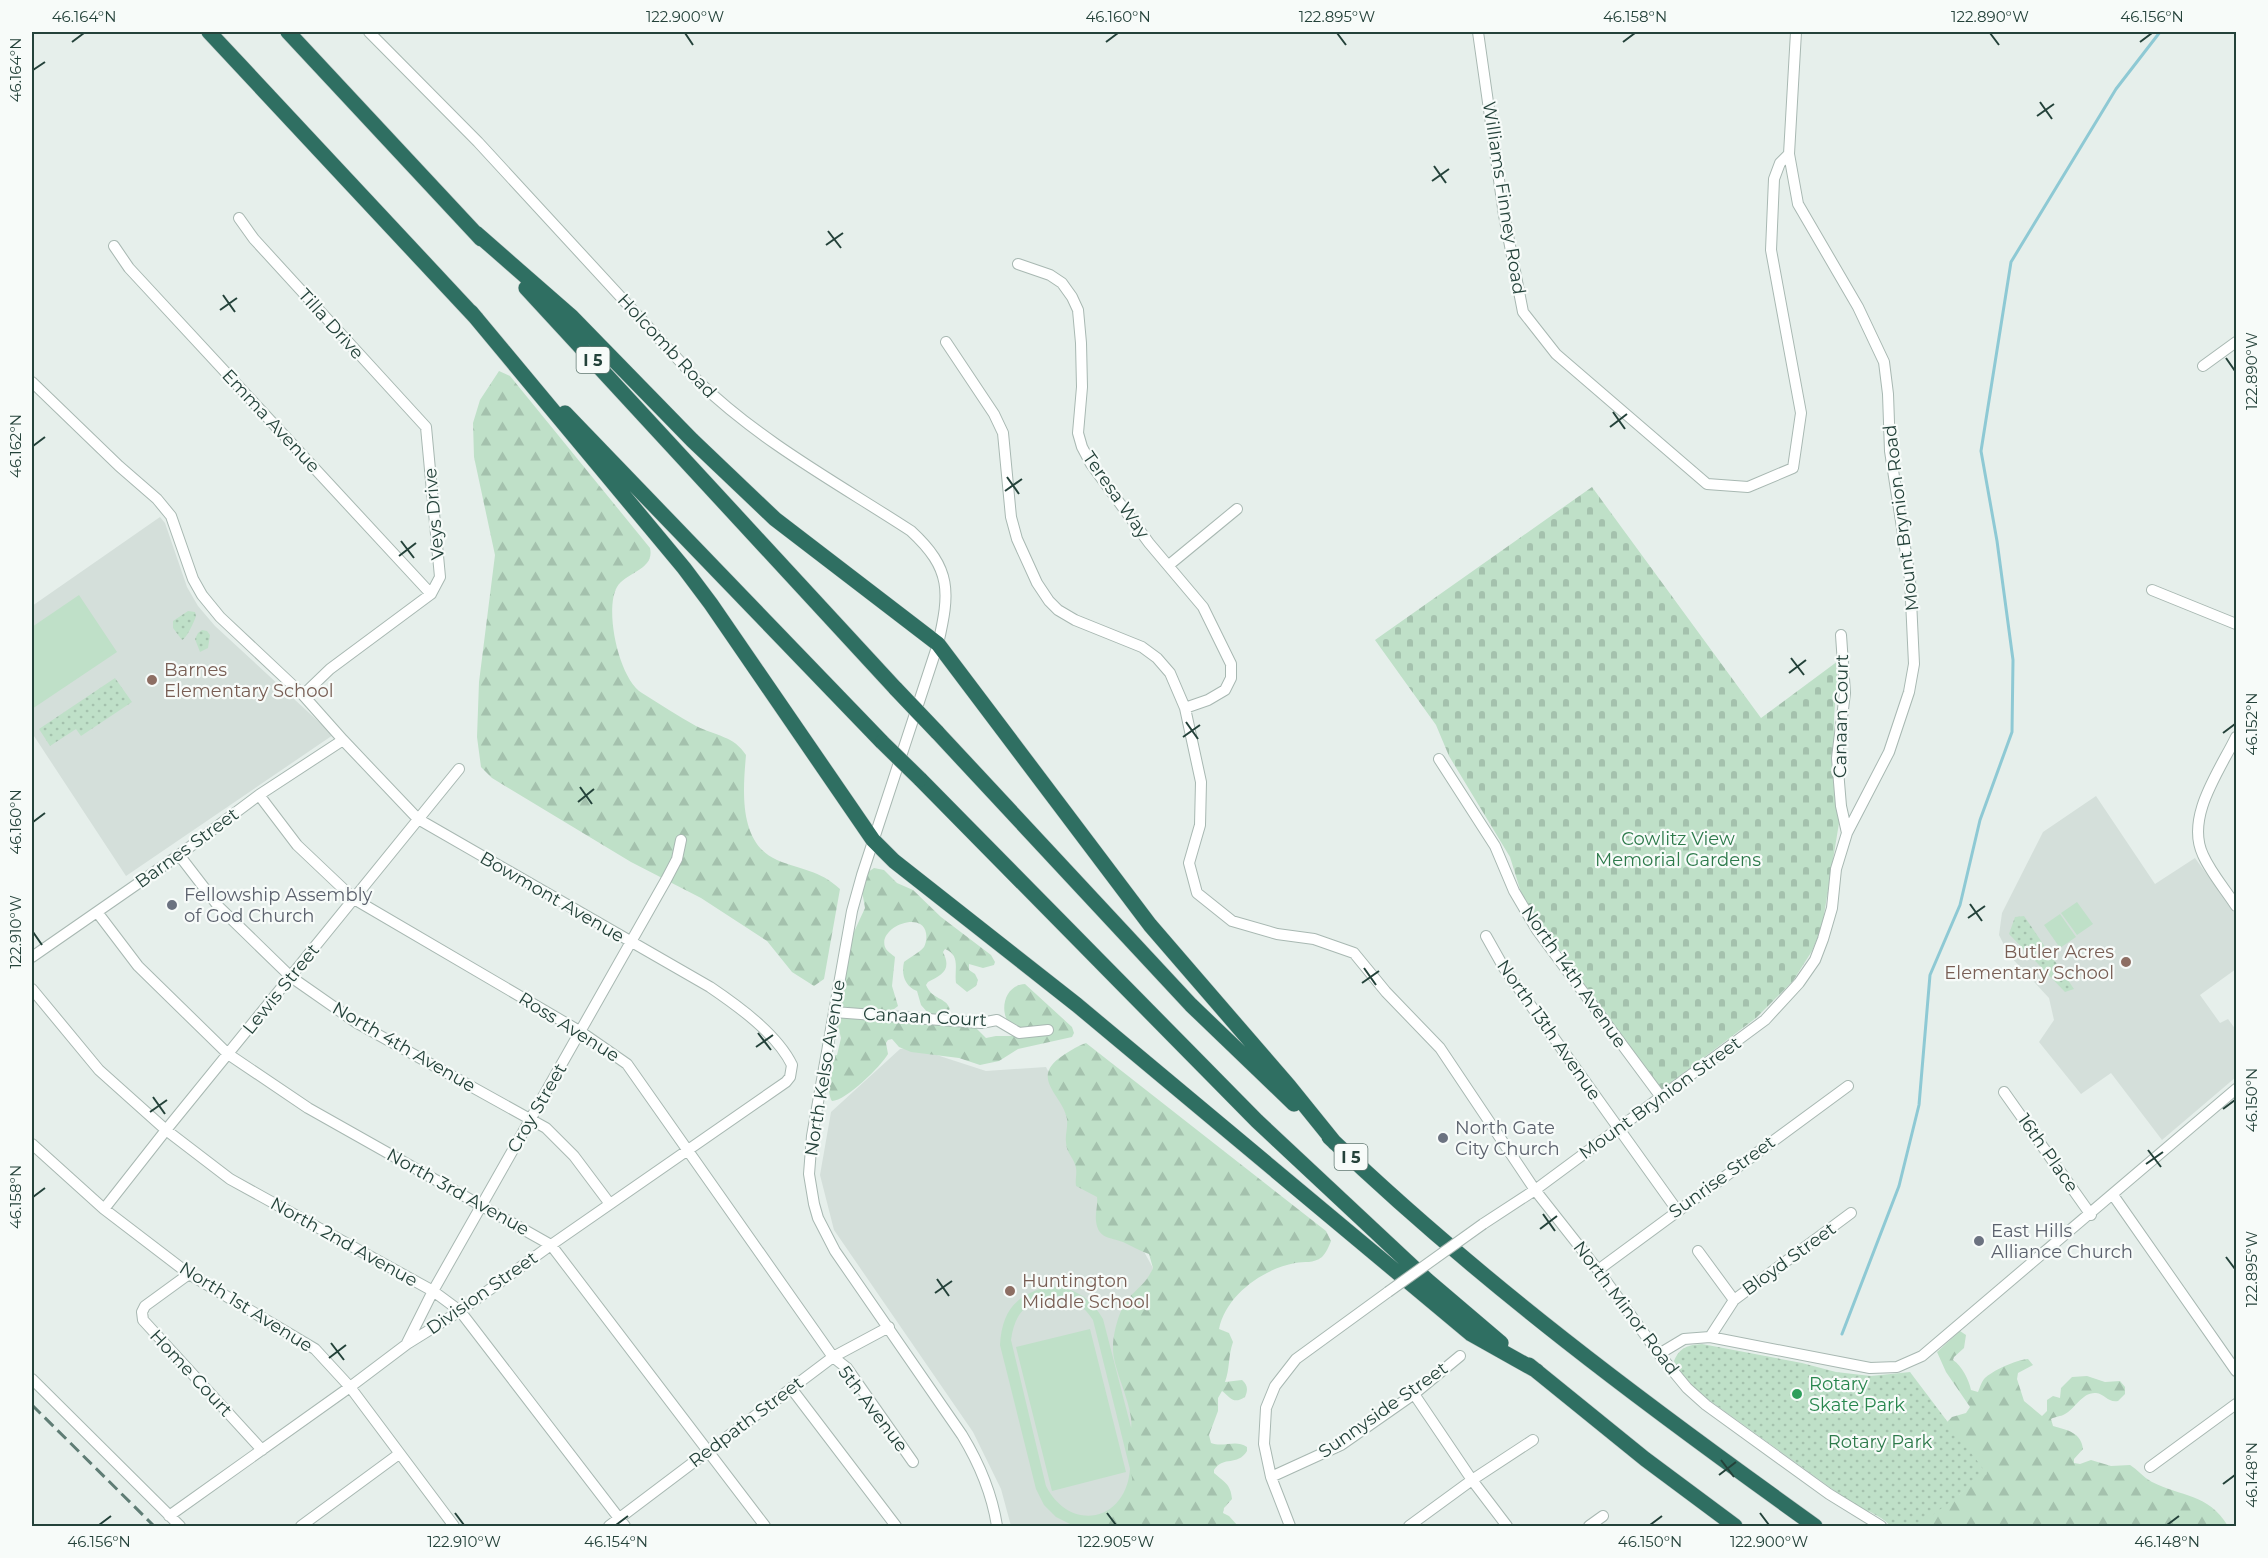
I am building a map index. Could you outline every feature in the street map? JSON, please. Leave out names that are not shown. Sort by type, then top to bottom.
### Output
[{"type":"highway","name":"I 5","points":[[209,32],[641,494],[1257,1121],[1427,1280],[1646,1459],[1735,1527]]},
{"type":"highway","name":"I 5","points":[[288,32],[1191,1005],[1335,1143],[1536,1319],[1669,1422],[1815,1527]]},
{"type":"highway","points":[[476,234],[572,317],[692,440],[775,519],[938,644],[1150,925],[1289,1086],[1335,1143]]},
{"type":"highway","points":[[471,312],[705,596],[873,840],[894,861],[1077,1005],[1471,1334],[1537,1371]]},
{"type":"street","name":"Holcomb Road","points":[[369,32],[478,142],[699,382],[727,409],[910,531],[926,546],[937,561],[946,587],[946,610],[938,644]]},
{"type":"street","name":"Williams Finney Road","points":[[1478,32],[1504,215],[1523,312],[1556,354],[1707,484],[1748,488],[1793,468],[1801,413],[1771,250],[1774,179],[1780,164],[1789,154]]},
{"type":"street","name":"Mount Brynion Road","points":[[1796,32],[1789,154],[1797,204],[1858,307],[1884,362],[1888,394],[1890,451],[1910,579],[1914,664],[1909,692],[1889,752],[1847,833],[1836,869],[1832,908],[1823,939]]},
{"type":"street","name":"Tilla Drive","points":[[239,218],[254,239],[426,427]]},
{"type":"street","name":"Emma Avenue","points":[[114,246],[129,268],[431,594]]},
{"type":"street","name":"Teresa Way","points":[[1018,264],[1050,275],[1062,283],[1072,297],[1078,310],[1081,343],[1082,387],[1078,434],[1082,447],[1091,464],[1149,543],[1203,607],[1232,664],[1231,678],[1225,690],[1208,700],[1185,708]]},
{"type":"street","name":"North Minor Road","points":[[946,342],[994,414],[1003,433],[1011,517],[1017,540],[1043,592],[1058,610],[1075,620],[1142,647],[1157,658],[1170,673],[1185,708],[1201,782],[1200,825],[1189,863],[1197,893],[1232,921],[1276,934],[1314,939],[1354,953],[1386,992],[1440,1048],[1535,1190],[1687,1388],[1706,1406],[1829,1494],[1881,1527]]},
{"type":"street","points":[[2203,366],[2236,342]]},
{"type":"street","points":[[32,382],[157,500],[171,516],[193,579],[202,595],[220,617],[303,695],[330,669],[431,594]]},
{"type":"street","name":"Veys Drive","points":[[426,427],[440,577],[431,594]]},
{"type":"street","points":[[1169,565],[1238,509]]},
{"type":"street","points":[[2152,590],[2236,624]]},
{"type":"street","name":"Canaan Court","points":[[1841,635],[1845,693],[1837,758],[1841,806],[1847,833]]},
{"type":"street","name":"North Kelso Avenue","points":[[938,644],[852,911],[812,1136],[809,1174],[818,1218],[835,1251],[889,1327],[975,1458],[988,1490],[997,1527]]},
{"type":"street","name":"Bowmont Avenue","points":[[303,695],[418,819],[710,987],[739,1006],[761,1026],[789,1060],[792,1070]]},
{"type":"street","points":[[2236,737],[2202,809],[2198,825],[2198,839],[2202,854],[2232,890],[2236,906]]},
{"type":"street","name":"Barnes Street","points":[[32,957],[179,855],[259,795],[343,740]]},
{"type":"street","name":"North 14th Avenue","points":[[1439,759],[1495,846],[1514,891],[1537,930],[1660,1097]]},
{"type":"street","name":"Lewis Street","points":[[104,1209],[459,769]]},
{"type":"street","name":"Ross Avenue","points":[[259,795],[297,845],[354,899],[581,1032],[627,1064],[832,1357]]},
{"type":"street","name":"Croy Street","points":[[407,1344],[433,1292],[677,860],[681,840]]},
{"type":"street","name":"North 4th Avenue","points":[[179,855],[219,907],[291,977],[357,1023],[531,1119],[560,1140],[610,1204]]},
{"type":"street","name":"North 3rd Avenue","points":[[97,912],[138,966],[228,1054],[308,1108],[551,1245],[765,1527]]},
{"type":"street","name":"North 13th Avenue","points":[[1486,936],[1504,968],[1677,1210]]},
{"type":"street","name":"Mount Brynion Street","points":[[1290,1527],[1271,1477],[1264,1444],[1266,1408],[1275,1386],[1296,1359],[1483,1224],[1535,1190],[1765,1020],[1799,983],[1815,960],[1823,939]]},
{"type":"street","name":"North 2nd Avenue","points":[[32,989],[99,1070],[166,1130],[230,1179],[433,1292],[460,1311],[622,1523]]},
{"type":"street","name":"Canaan Court","points":[[834,1012],[981,1023],[997,1020],[1019,1032],[1048,1030]]},
{"type":"street","name":"Division Street","points":[[169,1516],[407,1344],[460,1311],[551,1245],[786,1083],[792,1070]]},
{"type":"street","name":"Sunrise Street","points":[[1598,1270],[1848,1086]]},
{"type":"street","points":[[1659,1354],[1684,1339],[1710,1337],[1870,1368],[1897,1367],[1922,1356],[2091,1215],[2236,1089]]},
{"type":"street","name":"16th Place","points":[[2004,1092],[2091,1215]]},
{"type":"street","name":"North 1st Avenue","points":[[32,1144],[104,1209],[189,1274],[315,1349],[350,1387],[454,1527]]},
{"type":"street","points":[[2113,1195],[2236,1371]]},
{"type":"street","name":"Bloyd Street","points":[[1710,1337],[1734,1300],[1851,1213]]},
{"type":"street","points":[[1698,1251],[1734,1300]]},
{"type":"street","name":"Home Court","points":[[189,1274],[145,1306],[142,1312],[143,1320],[262,1450]]},
{"type":"street","name":"Redpath Street","points":[[609,1527],[622,1523],[707,1451],[832,1357],[889,1327]]},
{"type":"street","name":"Sunnyside Street","points":[[1271,1477],[1341,1444],[1414,1394],[1460,1356]]},
{"type":"street","name":"5th Avenue","points":[[832,1357],[847,1368],[913,1462]]},
{"type":"street","points":[[32,1379],[180,1527]]},
{"type":"street","points":[[791,1388],[896,1527]]},
{"type":"street","points":[[1414,1394],[1507,1527]]},
{"type":"street","points":[[2150,1467],[2236,1404]]},
{"type":"street","points":[[1409,1527],[1472,1480],[1533,1440]]},
{"type":"street","points":[[301,1527],[313,1523],[399,1454]]},
{"type":"street","points":[[1589,1527],[1603,1516]]},
{"type":"shaded area","name":"Barnes Elementary School","points":[[160,517],[165,523],[187,587],[198,606],[215,626],[333,735],[126,876],[32,733],[32,606]]},
{"type":"shaded area","name":"Butler Acres Elementary School","points":[[2096,796],[2155,884],[2195,858],[2236,915],[2236,969],[2200,995],[2220,1023],[2228,1019],[2236,1030],[2236,1077],[2162,1140],[2111,1073],[2081,1094],[2039,1042],[2054,1020],[2049,998],[2009,955],[1999,935],[2002,913],[2043,832]]},
{"type":"shaded area","name":"Huntington Middle School","points":[[912,1047],[986,1071],[1046,1067],[1089,1152],[1153,1268],[1136,1314],[1152,1469],[1127,1526],[1011,1526],[1001,1489],[973,1432],[834,1230],[820,1175],[831,1112],[900,1049]]},
{"type":"green space","points":[[499,371],[510,376],[650,548],[648,561],[621,582],[613,598],[613,627],[616,643],[627,674],[634,685],[642,693],[689,722],[736,744],[746,755],[744,799],[749,829],[755,841],[764,852],[777,860],[817,874],[840,889],[824,979],[814,986],[792,972],[767,941],[701,898],[631,862],[492,778],[481,767],[477,737],[479,682],[495,555],[474,457],[473,423],[480,400]]},
{"type":"green space","name":"Cowlitz View Memorial Gardens","points":[[1592,487],[1761,718],[1838,661],[1834,718],[1835,766],[1840,817],[1822,927],[1812,951],[1793,981],[1756,1018],[1661,1090],[1523,899],[1510,857],[1449,756],[1436,725],[1375,640]]},
{"type":"green space","points":[[79,595],[117,652],[32,709],[32,627]]},
{"type":"green space","points":[[188,611],[195,612],[196,616],[182,640],[173,628],[173,621]]},
{"type":"green space","points":[[202,630],[207,631],[210,635],[208,648],[200,652],[195,639]]},
{"type":"green space","points":[[115,678],[132,702],[81,736],[76,729],[50,746],[39,729]]},
{"type":"green space","points":[[874,868],[884,870],[897,883],[913,890],[941,917],[991,955],[995,962],[994,965],[983,968],[969,964],[969,970],[978,980],[976,986],[967,992],[956,983],[955,959],[945,949],[943,952],[946,958],[946,968],[926,985],[950,1009],[940,1015],[929,1014],[921,1005],[917,991],[907,983],[903,971],[904,962],[924,947],[926,933],[923,926],[917,923],[901,924],[888,933],[885,940],[886,949],[895,957],[892,986],[898,1006],[884,1020],[974,1026],[986,1038],[1014,1036],[1022,1030],[1017,1025],[1009,1024],[1004,1005],[1013,989],[1025,984],[1072,1027],[1074,1033],[1072,1037],[1018,1049],[999,1061],[980,1065],[959,1058],[911,1052],[899,1047],[892,1039],[888,1040],[886,1043],[888,1054],[878,1066],[854,1089],[832,1101],[828,1086],[828,1071],[831,1056],[837,1055],[841,1038],[837,1022],[853,934],[865,908],[862,891],[868,872]]},
{"type":"green space","points":[[2077,902],[2093,924],[2077,935],[2061,913]]},
{"type":"green space","points":[[2060,914],[2076,937],[2060,948],[2044,925]]},
{"type":"green space","points":[[2024,916],[2074,989],[2065,992],[2009,934],[2015,917]]},
{"type":"green space","points":[[1086,1043],[1326,1231],[1331,1241],[1325,1254],[1319,1259],[1283,1266],[1248,1286],[1229,1305],[1219,1329],[1229,1333],[1233,1342],[1225,1382],[1242,1380],[1247,1390],[1245,1397],[1237,1400],[1222,1391],[1218,1398],[1218,1411],[1209,1435],[1211,1443],[1238,1444],[1247,1447],[1247,1451],[1239,1459],[1222,1463],[1214,1470],[1214,1473],[1229,1487],[1231,1494],[1232,1499],[1224,1508],[1223,1513],[1238,1526],[1093,1526],[1120,1507],[1131,1492],[1132,1480],[1128,1449],[1131,1419],[1113,1354],[1113,1341],[1122,1309],[1145,1282],[1153,1268],[1149,1254],[1109,1238],[1099,1231],[1096,1221],[1097,1197],[1076,1186],[1075,1165],[1066,1146],[1067,1119],[1048,1081],[1048,1074],[1058,1059]]},
{"type":"green space","points":[[1049,1286],[1067,1289],[1081,1295],[1093,1305],[1103,1319],[1141,1466],[1134,1500],[1093,1526],[1072,1525],[1056,1517],[1044,1505],[1036,1489],[1000,1345],[1001,1333],[1008,1313],[1020,1299]],"holes":[[[1059,1296],[1083,1308],[1093,1320],[1130,1469],[1126,1487],[1119,1501],[1108,1510],[1096,1515],[1082,1515],[1069,1511],[1056,1501],[1046,1486],[1011,1340],[1016,1321],[1025,1308],[1039,1300]]]},
{"type":"green space","points":[[1090,1329],[1126,1472],[1052,1491],[1016,1347]]},
{"type":"green space","points":[[1960,1331],[1966,1335],[1964,1348],[1953,1360],[1965,1374],[1971,1390],[1978,1392],[1984,1379],[1988,1376],[2017,1361],[2028,1359],[2033,1365],[2018,1373],[2017,1379],[2024,1401],[2042,1416],[2047,1411],[2047,1400],[2053,1396],[2060,1398],[2061,1388],[2072,1377],[2087,1376],[2105,1382],[2120,1381],[2125,1387],[2125,1394],[2118,1401],[2091,1393],[2065,1414],[2051,1419],[2053,1426],[2076,1435],[2082,1443],[2083,1449],[2074,1459],[2074,1463],[2080,1464],[2091,1460],[2111,1466],[2130,1465],[2152,1482],[2193,1497],[2212,1507],[2228,1526],[1891,1526],[1872,1510],[1866,1513],[1841,1500],[1836,1474],[1959,1495],[1967,1488],[1946,1423],[1952,1417],[1966,1413],[1970,1407],[1946,1372],[1937,1352]]},
{"type":"green space","name":"Rotary Park","points":[[1702,1344],[1802,1363],[1836,1372],[1871,1376],[1910,1372],[1987,1474],[1918,1526],[1895,1526],[1839,1494],[1698,1392],[1676,1368],[1674,1361],[1685,1348]]},
{"type":"waterway","points":[[1842,1334],[1899,1186],[1919,1105],[1930,975],[1960,905],[1980,820],[2012,732],[2013,660],[1997,541],[1981,451],[2011,262],[2116,89],[2160,32]]},
{"type":"railway","points":[[32,1405],[154,1526]]},
{"type":"place","name":"Barnes Elementary School","points":[[152,680]]},
{"type":"place","name":"Fellowship Assembly of God Church","points":[[172,905]]},
{"type":"place","name":"Butler Acres Elementary School","points":[[2126,962]]},
{"type":"place","name":"North Gate City Church","points":[[1443,1138]]},
{"type":"place","name":"East Hills Alliance Church","points":[[1979,1241]]},
{"type":"place","name":"Huntington Middle School","points":[[1010,1291]]},
{"type":"place","name":"Rotary Skate Park","points":[[1797,1394]]}]
